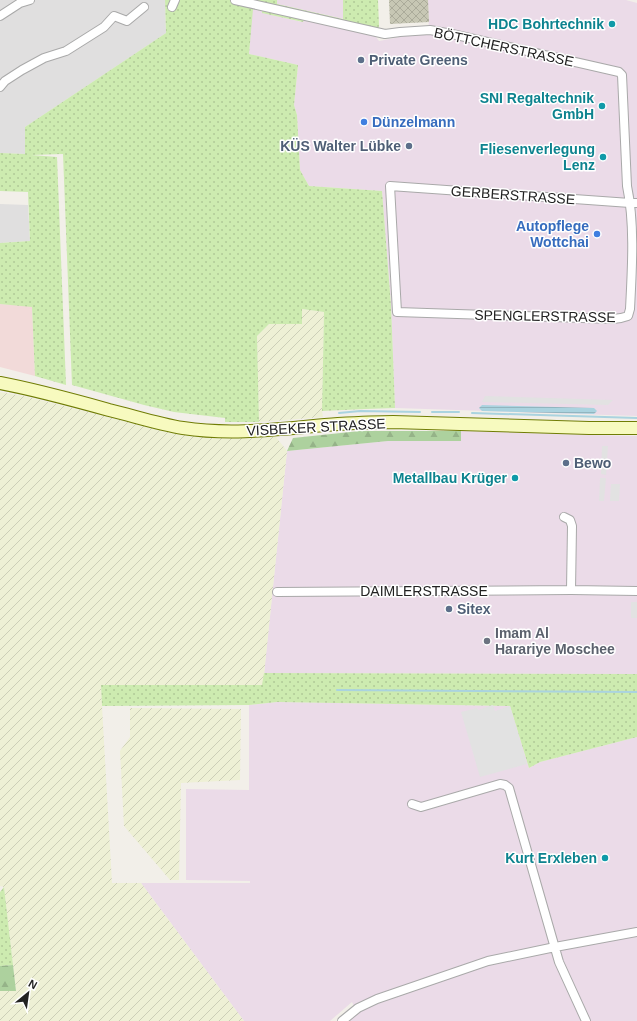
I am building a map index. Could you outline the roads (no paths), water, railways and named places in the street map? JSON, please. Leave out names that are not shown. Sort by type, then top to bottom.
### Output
[{"type":"main road","name":"VISBEKER STRASSE","points":[[0,383],[68,398],[160,423],[183,428],[212,431],[260,431],[356,423],[393,422],[637,428]]},
{"type":"street","points":[[0,16],[20,3],[30,0]]},
{"type":"street","name":"BÖTTCHERSTRASSE","points":[[236,0],[385,34],[430,30],[452,34],[619,72],[622,75],[627,186],[634,203]]},
{"type":"street","points":[[0,87],[22,70],[44,58],[66,51],[104,27],[114,16],[127,21],[144,7]]},
{"type":"street","name":"GERBERSTRASSE","points":[[397,312],[390,186],[634,203]]},
{"type":"street","name":"SPENGLERSTRASSE","points":[[397,312],[613,318],[628,316],[630,310],[634,203]]},
{"type":"street","points":[[564,517],[570,520],[572,526],[571,590]]},
{"type":"street","name":"DAIMLERSTRASSE","points":[[277,592],[637,591]]},
{"type":"street","points":[[412,804],[421,807],[500,784],[509,788],[558,962],[586,1021]]},
{"type":"street","points":[[342,1021],[358,1008],[377,999],[488,961],[637,932]]},
{"type":"water","points":[[482,405],[594,408],[597,411],[594,414],[482,411],[479,408]]},
{"type":"waterway","points":[[339,413],[360,411],[420,412]]},
{"type":"waterway","points":[[432,412],[459,412]]},
{"type":"waterway","points":[[472,413],[637,418]]},
{"type":"waterway","points":[[337,690],[637,692]]},
{"type":"place","name":"HDC Bohrtechnik","points":[[612,24]]},
{"type":"place","name":"Private Greens","points":[[361,60]]},
{"type":"place","name":"SNI Regaltechnik GmbH","points":[[602,106]]},
{"type":"place","name":"Dünzelmann","points":[[364,122]]},
{"type":"place","name":"KÜS Walter Lübke","points":[[409,146]]},
{"type":"place","name":"Fliesenverlegung Lenz","points":[[603,157]]},
{"type":"place","name":"Autopflege Wottchai","points":[[597,234]]},
{"type":"place","name":"Bewo","points":[[566,463]]},
{"type":"place","name":"Metallbau Krüger","points":[[515,478]]},
{"type":"place","name":"Sitex","points":[[449,609]]},
{"type":"place","name":"Imam Al Harariye Moschee","points":[[487,641]]},
{"type":"place","name":"Kurt Erxleben","points":[[605,858]]}]
